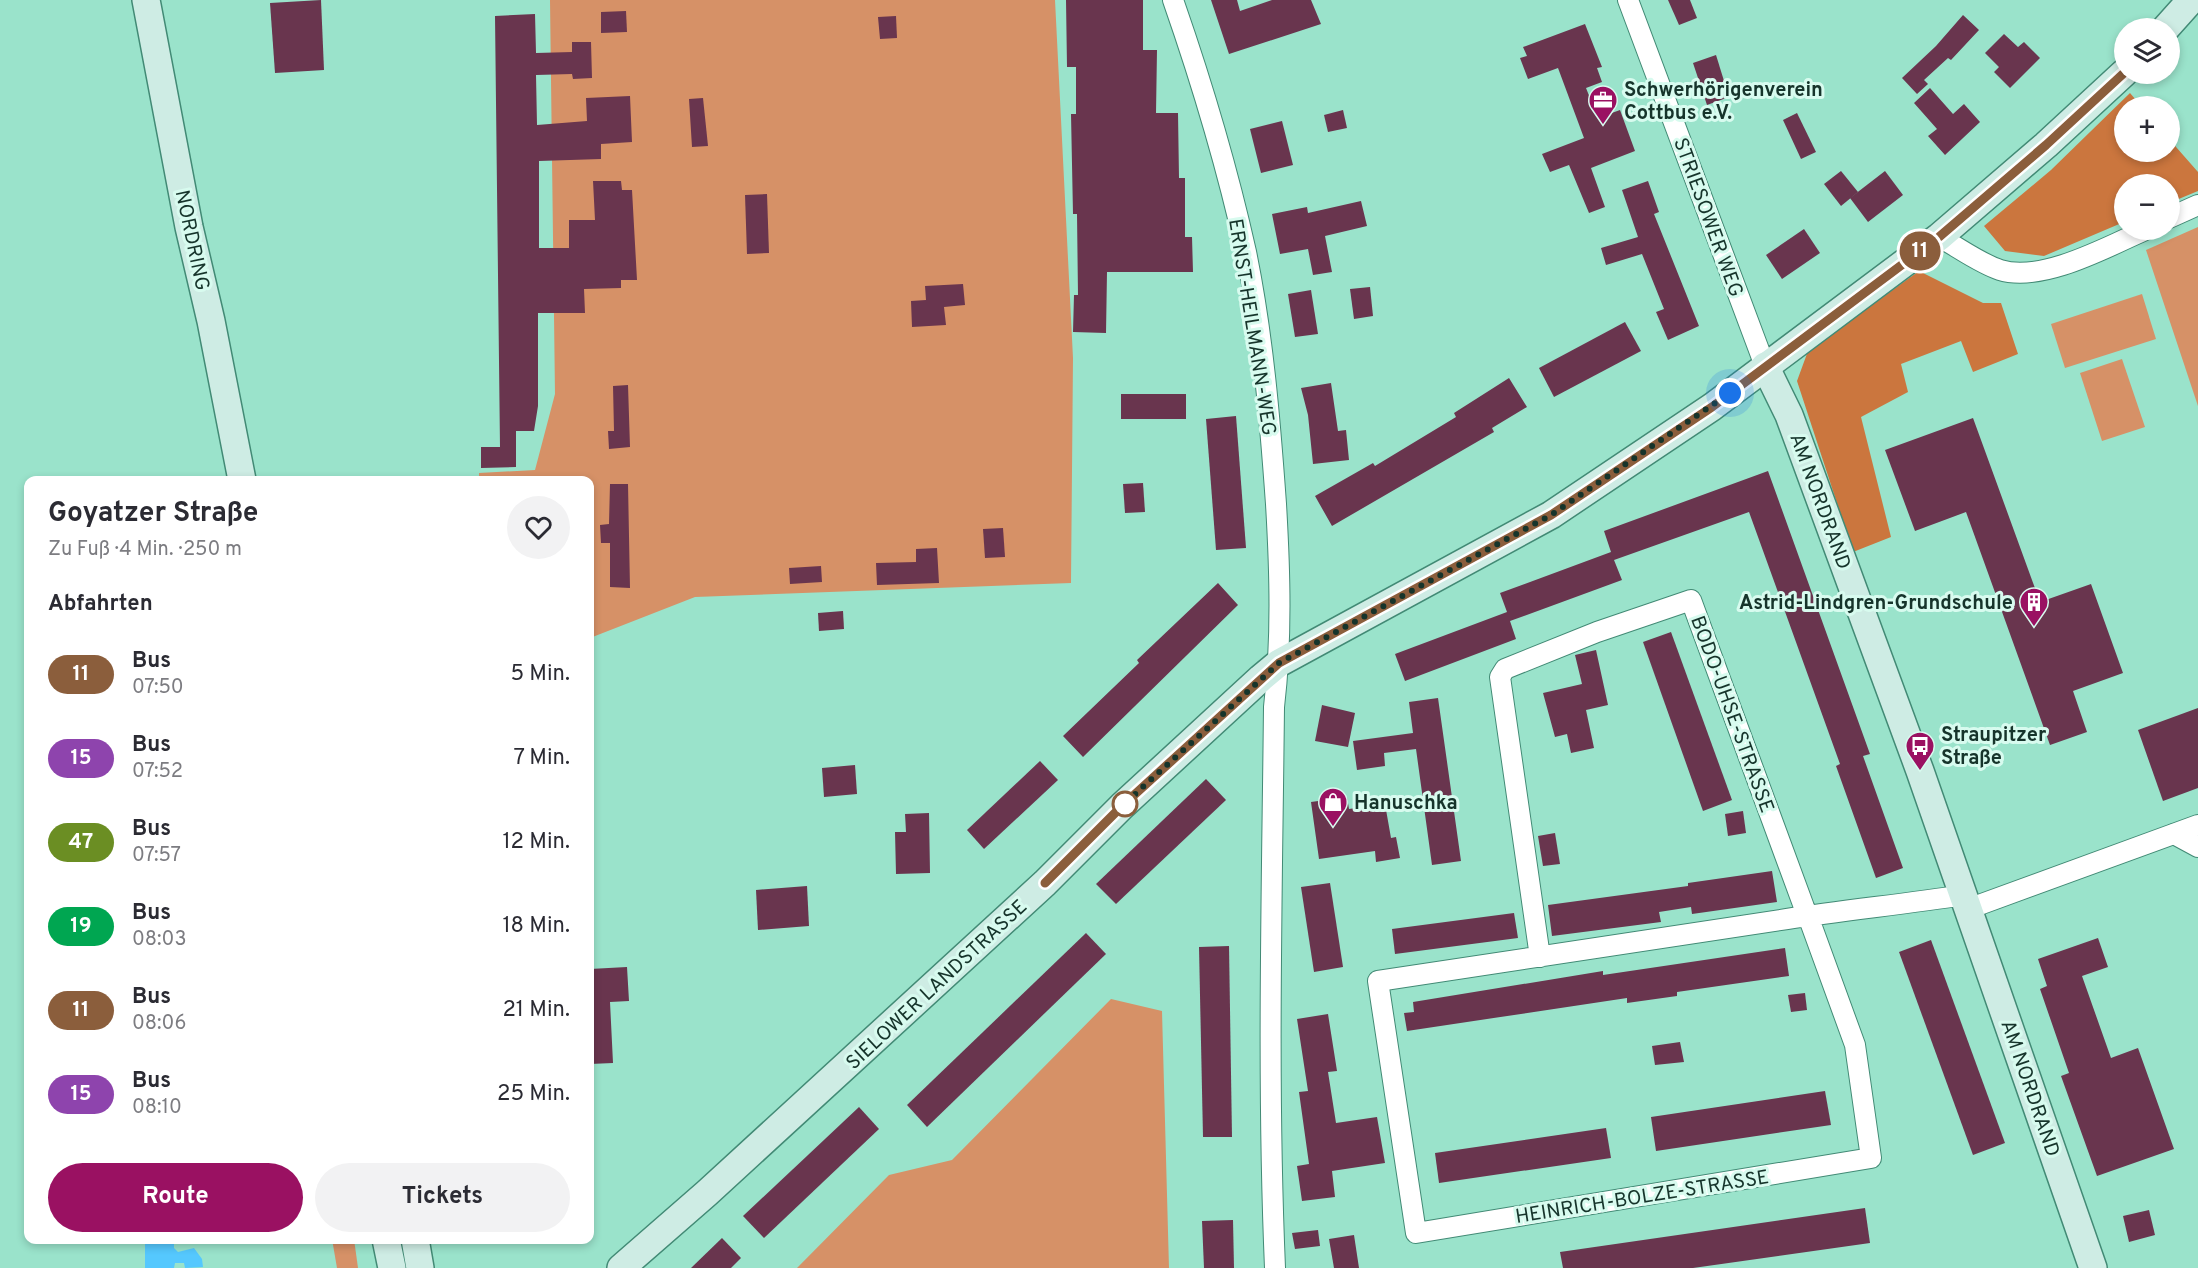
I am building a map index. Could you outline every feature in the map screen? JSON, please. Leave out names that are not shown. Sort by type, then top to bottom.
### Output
[{"type":"main road","name":"NORDRING","points":[[146,0],[189,227],[211,321],[241,476]]},
{"type":"main road","points":[[2175,18],[2191,0]]},
{"type":"main road","name":"SIELOWER LANDSTRASSE","points":[[621,1268],[707,1194],[1005,920],[1140,790],[1279,663],[1551,515],[1712,407],[1939,237],[2046,145],[2114,82]]},
{"type":"main road","name":"AM NORDRAND","points":[[1765,366],[1789,415],[1966,902],[2093,1268]]},
{"type":"main road","points":[[387,1244],[392,1268]]},
{"type":"street","name":"ERNST-HEILMANN-WEG","points":[[1173,0],[1204,91],[1246,253],[1270,416],[1279,566],[1279,663],[1274,707],[1271,994],[1272,1196],[1275,1268]]},
{"type":"street","name":"STRIESOWER WEG","points":[[1628,0],[1765,366]]},
{"type":"street","points":[[2180,213],[2198,205]]},
{"type":"street","points":[[1939,237],[2000,270],[2021,272],[2046,269],[2090,255],[2123,240]]},
{"type":"street","name":"BODO-UHSE-STRASSE","points":[[1540,957],[1527,850],[1500,677],[1505,669],[1546,652],[1691,600],[1808,916]]},
{"type":"street","points":[[1540,957],[1808,916],[1966,902],[2198,825]]},
{"type":"street","points":[[2174,834],[2198,847]]},
{"type":"street","name":"HEINRICH-BOLZE-STRASSE","points":[[1540,957],[1378,981],[1416,1233],[1871,1158],[1854,1045],[1808,916]]},
{"type":"shaded area","points":[[550,0],[1055,0],[1073,358],[1071,583],[695,597],[594,636],[594,476],[479,476],[479,473],[535,470],[555,394]]},
{"type":"shaded area","points":[[2114,109],[2114,162],[2180,162],[2180,152],[2198,172],[2198,191],[2180,198],[2180,174],[2114,174],[2114,226],[2044,256],[2005,251],[1984,226],[2051,170]]},
{"type":"shaded area","points":[[2198,227],[2198,406],[2146,250],[2169,240],[2180,240],[2180,235]]},
{"type":"shaded area","points":[[1919,271],[1983,303],[2001,303],[2018,354],[1973,372],[1961,341],[1901,364],[1908,392],[1861,417],[1891,537],[1853,552],[1797,381],[1808,351]]},
{"type":"shaded area","points":[[2142,294],[2156,339],[2065,368],[2051,324]]},
{"type":"shaded area","points":[[2122,359],[2145,427],[2102,441],[2080,373]]},
{"type":"shaded area","points":[[1111,999],[1162,1011],[1169,1268],[797,1268],[889,1175],[952,1160]]},
{"type":"shaded area","points":[[333,1244],[355,1244],[358,1268],[337,1268]]},
{"type":"water","points":[[145,1244],[174,1244],[178,1252],[194,1248],[202,1259],[203,1267],[185,1268],[184,1263],[175,1263],[174,1268],[145,1268]]},
{"type":"building","points":[[321,0],[324,70],[275,73],[270,3]]},
{"type":"building","points":[[1066,0],[1143,0],[1143,50],[1157,50],[1156,113],[1178,113],[1179,178],[1185,178],[1185,237],[1192,237],[1193,272],[1107,272],[1106,333],[1073,332],[1074,295],[1078,295],[1077,214],[1073,214],[1071,114],[1076,114],[1076,67],[1067,67]]},
{"type":"building","points":[[1211,0],[1237,0],[1240,11],[1272,0],[1311,0],[1321,24],[1229,54]]},
{"type":"building","points":[[1668,0],[1690,0],[1697,18],[1679,25]]},
{"type":"building","points":[[626,11],[627,32],[601,33],[601,12]]},
{"type":"building","points":[[535,14],[536,53],[572,52],[572,42],[591,42],[592,78],[573,79],[572,74],[536,75],[537,125],[587,121],[586,98],[630,96],[632,142],[601,144],[601,159],[539,161],[539,248],[569,248],[569,220],[595,220],[593,181],[621,181],[622,190],[632,190],[637,280],[621,280],[621,288],[584,289],[585,313],[538,313],[538,406],[534,431],[516,431],[516,467],[481,468],[481,447],[500,447],[495,16]]},
{"type":"building","points":[[1963,15],[1979,30],[1951,60],[1948,58],[1924,80],[1928,84],[1917,94],[1902,78],[1936,46]]},
{"type":"building","points":[[896,16],[897,38],[880,39],[878,17]]},
{"type":"building","points":[[1585,24],[1602,67],[1597,68],[1602,82],[1586,88],[1598,118],[1620,110],[1635,151],[1591,168],[1605,207],[1589,213],[1569,165],[1550,172],[1542,154],[1584,138],[1558,68],[1528,79],[1520,58],[1527,56],[1523,47]]},
{"type":"building","points":[[2004,34],[2018,47],[2024,42],[2040,58],[2010,88],[1994,72],[1999,67],[1985,53]]},
{"type":"building","points":[[1716,55],[1729,97],[1707,105],[1693,63]]},
{"type":"building","points":[[1930,88],[1953,114],[1964,104],[1980,122],[1945,155],[1928,136],[1937,129],[1914,103]]},
{"type":"building","points":[[703,98],[708,146],[692,147],[689,99]]},
{"type":"building","points":[[1343,110],[1347,128],[1328,132],[1324,115]]},
{"type":"building","points":[[1797,113],[1816,152],[1801,159],[1783,120]]},
{"type":"building","points":[[1282,121],[1293,165],[1261,173],[1250,129]]},
{"type":"building","points":[[1841,171],[1858,192],[1841,206],[1824,184]]},
{"type":"building","points":[[1885,171],[1903,195],[1868,222],[1850,198]]},
{"type":"building","points":[[1648,181],[1659,212],[1654,214],[1699,326],[1668,340],[1656,312],[1664,309],[1642,254],[1606,265],[1601,248],[1638,237],[1622,190]]},
{"type":"building","points":[[767,194],[769,253],[747,254],[745,195]]},
{"type":"building","points":[[1361,201],[1367,226],[1325,236],[1332,272],[1313,275],[1308,249],[1280,254],[1272,214],[1307,207],[1308,213]]},
{"type":"building","points":[[1804,229],[1820,253],[1782,279],[1766,255]]},
{"type":"building","points":[[963,284],[965,305],[944,307],[946,325],[912,327],[911,301],[926,300],[925,286]]},
{"type":"building","points":[[1370,287],[1373,316],[1354,319],[1350,289]]},
{"type":"building","points":[[1311,290],[1318,334],[1295,337],[1288,294]]},
{"type":"building","points":[[1625,322],[1641,351],[1554,397],[1539,368]]},
{"type":"building","points":[[1509,378],[1527,407],[1492,428],[1494,432],[1332,526],[1315,496],[1373,463],[1375,466],[1456,417],[1454,413]]},
{"type":"building","points":[[1331,383],[1338,431],[1346,430],[1349,460],[1313,464],[1308,415],[1301,388]]},
{"type":"building","points":[[628,385],[630,447],[609,449],[608,431],[614,431],[613,386]]},
{"type":"building","points":[[1121,394],[1186,394],[1186,419],[1121,419]]},
{"type":"building","points":[[1236,416],[1246,548],[1216,550],[1206,419]]},
{"type":"building","points":[[1973,418],[2040,602],[2091,584],[2123,673],[2073,691],[2087,732],[2050,745],[1966,512],[1915,531],[1885,450]]},
{"type":"building","points":[[1768,471],[1870,754],[1863,756],[1903,868],[1876,878],[1836,766],[1840,764],[1749,512],[1614,560],[1622,580],[1510,621],[1516,639],[1405,681],[1395,654],[1507,612],[1500,593],[1611,552],[1604,531]]},
{"type":"building","points":[[1143,483],[1145,512],[1125,513],[1123,484]]},
{"type":"building","points":[[610,484],[628,484],[630,588],[610,587],[610,543],[601,543],[600,525],[609,524]]},
{"type":"building","points":[[1003,528],[1005,557],[985,558],[983,529]]},
{"type":"building","points":[[937,548],[939,583],[877,585],[876,563],[916,562],[916,549]]},
{"type":"building","points":[[821,566],[822,582],[790,584],[789,568]]},
{"type":"building","points":[[1218,583],[1238,605],[1083,757],[1063,736],[1139,663],[1137,660]]},
{"type":"building","points":[[843,611],[844,629],[819,631],[818,613]]},
{"type":"building","points":[[1671,632],[1732,800],[1703,811],[1643,642]]},
{"type":"building","points":[[1596,650],[1608,705],[1586,710],[1594,748],[1571,753],[1567,734],[1555,737],[1543,693],[1582,684],[1575,655]]},
{"type":"building","points":[[1438,698],[1461,861],[1432,865],[1416,749],[1384,753],[1385,766],[1357,770],[1353,741],[1413,733],[1409,702]]},
{"type":"building","points":[[1322,705],[1355,713],[1348,747],[1315,741]]},
{"type":"building","points":[[2198,708],[2198,788],[2163,801],[2138,730]]},
{"type":"building","points":[[1040,761],[1058,780],[984,849],[967,830]]},
{"type":"building","points":[[855,765],[857,794],[824,797],[822,768]]},
{"type":"building","points":[[1206,779],[1226,800],[1116,904],[1096,884]]},
{"type":"building","points":[[1347,797],[1349,809],[1385,804],[1391,838],[1396,837],[1400,858],[1376,862],[1375,851],[1319,859],[1311,802]]},
{"type":"building","points":[[1743,811],[1746,833],[1728,836],[1725,814]]},
{"type":"building","points":[[929,813],[930,873],[896,874],[895,832],[906,832],[905,814]]},
{"type":"building","points":[[1555,833],[1560,864],[1543,866],[1538,836]]},
{"type":"building","points":[[1772,871],[1777,902],[1692,914],[1691,907],[1659,912],[1661,922],[1552,936],[1548,905],[1688,886],[1688,883]]},
{"type":"building","points":[[1330,883],[1343,967],[1314,972],[1301,887]]},
{"type":"building","points":[[807,886],[809,926],[758,930],[756,890]]},
{"type":"building","points":[[1514,913],[1518,938],[1395,954],[1392,929]]},
{"type":"building","points":[[1086,933],[1106,954],[927,1127],[907,1105]]},
{"type":"building","points":[[2098,938],[2108,967],[2082,976],[2111,1058],[2138,1048],[2174,1149],[2097,1176],[2061,1076],[2069,1073],[2040,989],[2047,986],[2038,959]]},
{"type":"building","points":[[1931,940],[2005,1143],[1973,1155],[1899,952]]},
{"type":"building","points":[[1229,946],[1232,1137],[1203,1137],[1199,947]]},
{"type":"building","points":[[1785,948],[1789,976],[1677,992],[1677,996],[1627,1003],[1627,998],[1407,1031],[1404,1013],[1414,1012],[1413,1002],[1603,971],[1603,975]]},
{"type":"building","points":[[627,967],[629,1001],[610,1002],[613,1063],[594,1064],[594,969]]},
{"type":"building","points":[[1805,993],[1807,1010],[1791,1012],[1788,995]]},
{"type":"building","points":[[1328,1014],[1337,1071],[1328,1072],[1336,1123],[1377,1117],[1385,1163],[1332,1171],[1335,1197],[1302,1201],[1297,1166],[1309,1164],[1299,1092],[1308,1091],[1297,1019]]},
{"type":"building","points":[[1680,1042],[1684,1062],[1655,1065],[1652,1046]]},
{"type":"building","points":[[1825,1091],[1831,1125],[1656,1151],[1651,1117]]},
{"type":"building","points":[[859,1107],[879,1129],[764,1238],[743,1216]]},
{"type":"building","points":[[1606,1128],[1611,1158],[1439,1183],[1435,1153]]},
{"type":"building","points":[[1865,1208],[1870,1243],[1693,1268],[1563,1268],[1560,1252]]},
{"type":"building","points":[[2149,1210],[2155,1235],[2129,1242],[2123,1216]]},
{"type":"building","points":[[1233,1220],[1234,1268],[1204,1268],[1202,1221]]},
{"type":"building","points":[[1318,1230],[1320,1246],[1295,1249],[1292,1233]]},
{"type":"building","points":[[1354,1235],[1359,1268],[1334,1268],[1329,1239]]},
{"type":"building","points":[[722,1238],[741,1258],[731,1268],[691,1268]]},
{"type":"bus line","name":"11","points":[[1045,883],[1122,806],[1279,663],[1551,515],[1712,407],[1939,237],[2046,145],[2114,82]]},
{"type":"place","name":"Schwerhörigenverein Cottbus e.V.","points":[[1603,126]]},
{"type":"place","name":"Astrid-Lindgren-Grundschule","points":[[2034,628]]},
{"type":"place","name":"Straupitzer Straße","points":[[1920,772]]},
{"type":"place","name":"Hanuschka","points":[[1333,828]]},
{"type":"route","points":[[1125,804],[1122,806],[1279,663],[1551,515],[1730,393]]}]
